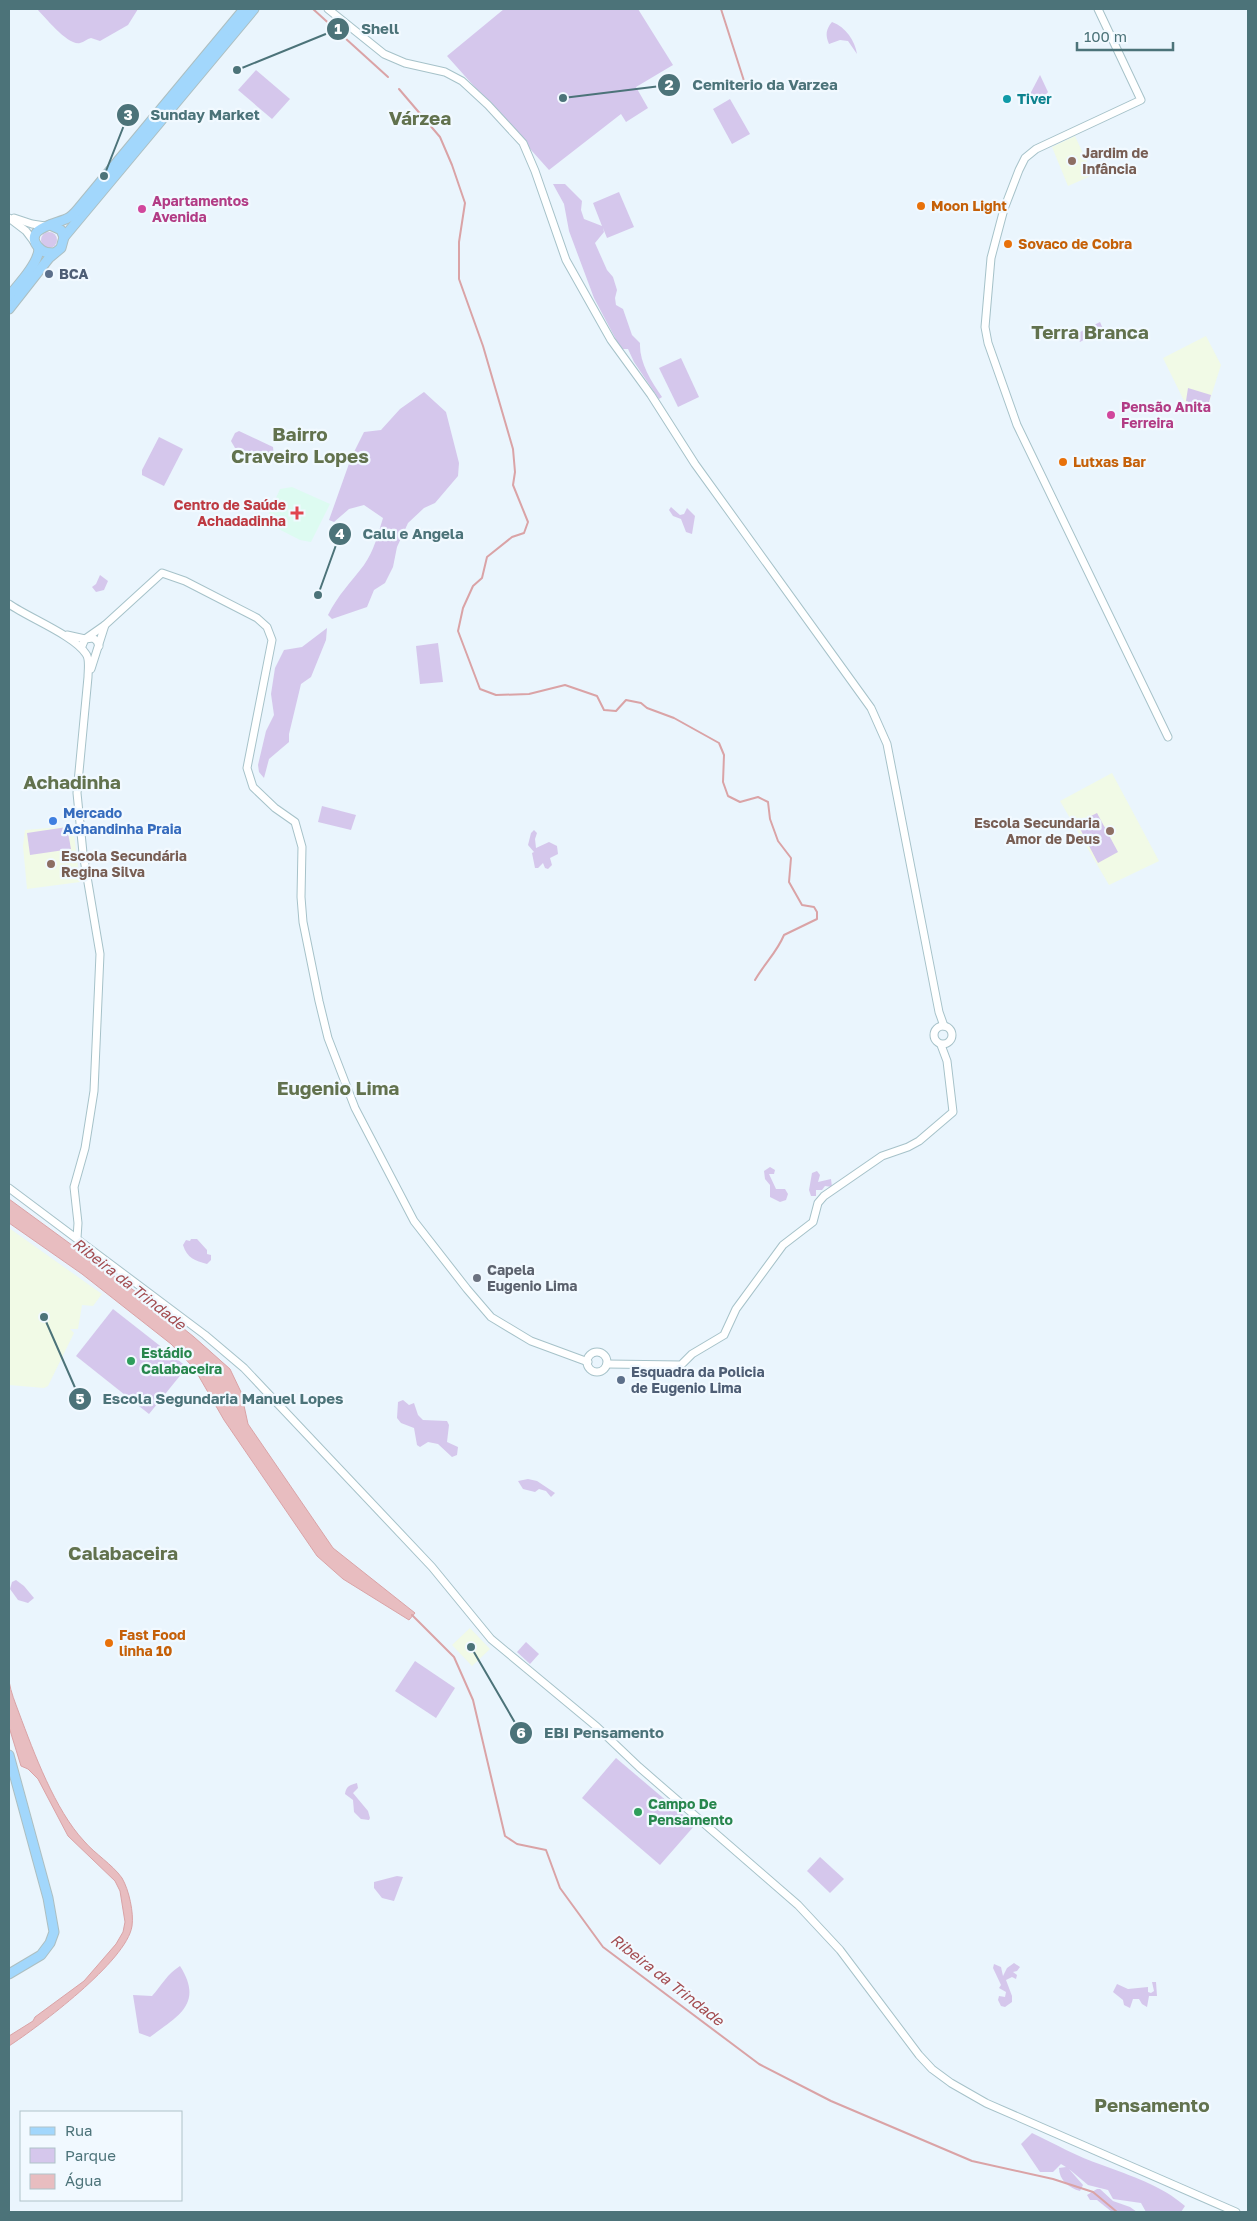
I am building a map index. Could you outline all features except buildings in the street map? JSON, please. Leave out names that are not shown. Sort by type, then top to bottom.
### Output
[{"type":"main road","points":[[9,296],[25,276],[39,252],[38,231],[48,225],[69,218],[78,209],[244,9]]},
{"type":"main road","points":[[9,309],[54,253],[61,248],[64,237],[254,9]]},
{"type":"main road","points":[[48,225],[58,227],[64,237]]},
{"type":"main road","points":[[38,246],[49,254],[54,253]]},
{"type":"main road","points":[[9,1756],[48,1898],[54,1931],[50,1943],[41,1955],[9,1974]]},
{"type":"street","points":[[328,9],[384,54],[405,63],[445,72],[462,81],[488,105],[523,143],[535,171],[566,260],[610,340],[651,395],[700,471],[871,708],[887,744],[939,1012],[944,1026],[952,1032],[947,1061]]},
{"type":"street","points":[[1098,9],[1141,100],[1029,153],[1025,158],[1004,209],[991,258],[985,327],[988,343],[1017,425],[1168,737]]},
{"type":"street","points":[[9,217],[25,222],[48,225]]},
{"type":"street","points":[[9,217],[26,231],[38,246]]},
{"type":"street","points":[[82,646],[85,639],[106,625],[162,573],[185,581],[257,618],[267,627],[272,640],[247,768],[253,787],[295,822],[302,847],[301,897],[304,922],[318,1001],[328,1038],[354,1108],[414,1220],[466,1289],[491,1317],[531,1341],[588,1362]]},
{"type":"street","points":[[9,604],[82,646],[86,654],[88,677],[77,793],[83,853],[100,954],[94,1091],[85,1148],[74,1187],[78,1223],[77,1238]]},
{"type":"street","points":[[88,677],[106,625]]},
{"type":"street","points":[[62,634],[95,639],[99,646]]},
{"type":"street","points":[[86,654],[95,654]]},
{"type":"street","points":[[607,1364],[681,1365],[692,1354],[724,1335],[736,1309],[783,1245],[813,1222],[818,1203],[824,1196],[882,1156],[919,1141],[954,1112],[947,1061],[941,1045],[935,1041],[934,1032],[939,1012]]},
{"type":"street","points":[[934,1032],[937,1028],[944,1026]]},
{"type":"street","points":[[941,1045],[950,1041]]},
{"type":"street","points":[[9,1188],[205,1334],[244,1368],[432,1567],[492,1639],[786,1892],[836,1946],[913,2048],[932,2069],[986,2103],[1236,2212]]},
{"type":"street","points":[[598,1352],[606,1357],[607,1364],[604,1369],[596,1371],[590,1368],[588,1362],[592,1354],[598,1352]]},
{"type":"shaded area","name":"Jardim de Infância","points":[[1075,136],[1093,175],[1068,186],[1052,147]]},
{"type":"shaded area","points":[[1206,336],[1221,365],[1208,406],[1191,415],[1163,358]]},
{"type":"shaded area","name":"Centro de Saúde Achadadinha","points":[[292,487],[330,504],[311,542],[300,540],[265,522],[280,489]]},
{"type":"shaded area","name":"Escola Secundaria Amor de Deus","points":[[1112,773],[1159,861],[1109,885],[1060,801]]},
{"type":"shaded area","name":"Escola Secundária Regina Silva","points":[[73,826],[80,882],[27,889],[23,846],[25,830]]},
{"type":"shaded area","points":[[9,1228],[102,1294],[93,1306],[82,1305],[78,1329],[70,1329],[74,1333],[48,1386],[44,1388],[9,1385]]},
{"type":"shaded area","points":[[470,1628],[490,1649],[472,1666],[452,1645]]},
{"type":"green space","points":[[37,9],[138,9],[128,25],[100,41],[91,38],[75,43],[63,36]]},
{"type":"green space","points":[[504,9],[638,9],[673,65],[636,87],[648,108],[626,122],[621,114],[549,170],[447,56]]},
{"type":"green space","points":[[832,22],[842,27],[849,35],[857,54],[848,41],[840,40],[829,44],[827,32]]},
{"type":"green space","points":[[256,70],[290,99],[272,119],[238,90]]},
{"type":"green space","points":[[1040,75],[1048,92],[1039,103],[1028,98]]},
{"type":"green space","points":[[730,99],[750,134],[732,144],[713,109]]},
{"type":"green space","points":[[553,184],[565,184],[582,201],[581,210],[584,219],[602,226],[593,203],[619,192],[634,227],[607,238],[603,228],[604,232],[595,243],[607,270],[613,277],[617,290],[616,305],[623,309],[632,335],[640,343],[641,357],[650,378],[662,397],[659,399],[634,362],[628,349],[621,349],[594,298],[569,231],[564,204]]},
{"type":"green space","points":[[49,232],[55,234],[57,240],[55,246],[49,248],[43,246],[41,240],[43,234]]},
{"type":"green space","name":"Terra Branca","points":[[1100,322],[1103,329],[1080,342],[1076,334]]},
{"type":"green space","points":[[681,358],[699,397],[678,407],[659,368]]},
{"type":"green space","points":[[1188,388],[1211,395],[1208,406],[1204,407],[1186,401]]},
{"type":"green space","points":[[424,392],[446,412],[459,463],[458,476],[435,503],[424,508],[408,523],[397,547],[393,567],[385,583],[374,590],[367,607],[332,619],[328,615],[340,595],[367,560],[383,518],[364,505],[349,509],[334,522],[329,520],[351,458],[364,432],[381,430],[400,409]]},
{"type":"green space","points":[[239,431],[273,447],[274,456],[270,461],[265,463],[235,448],[231,441],[235,433]]},
{"type":"green space","points":[[159,437],[183,449],[164,486],[142,475],[142,470]]},
{"type":"green space","points":[[671,507],[680,515],[684,514],[687,508],[695,516],[692,534],[686,532],[681,519],[673,516],[669,510]]},
{"type":"green space","points":[[100,575],[108,581],[104,590],[96,592],[92,587],[96,584]]},
{"type":"green space","points":[[327,628],[326,640],[311,677],[301,684],[289,734],[289,742],[269,759],[264,778],[259,772],[258,765],[266,731],[274,715],[271,694],[275,668],[284,650],[302,647]]},
{"type":"green space","points":[[438,643],[443,682],[420,684],[416,646]]},
{"type":"green space","points":[[322,806],[356,815],[351,830],[318,822]]},
{"type":"green space","points":[[1097,813],[1118,852],[1098,863],[1077,823]]},
{"type":"green space","points":[[67,827],[71,849],[30,855],[27,833]]},
{"type":"green space","points":[[534,830],[537,833],[535,839],[536,848],[549,842],[557,846],[558,854],[550,858],[552,865],[548,869],[545,868],[543,863],[538,868],[535,868],[532,853],[534,852],[528,845],[531,833]]},
{"type":"green space","points":[[770,1167],[775,1170],[774,1174],[769,1174],[776,1189],[785,1189],[788,1194],[786,1200],[780,1202],[770,1197],[770,1185],[765,1179],[764,1171]]},
{"type":"green space","points":[[817,1171],[820,1175],[818,1182],[831,1179],[832,1187],[825,1186],[822,1190],[816,1190],[816,1196],[811,1196],[809,1190],[812,1173]]},
{"type":"green space","points":[[191,1239],[197,1239],[207,1250],[207,1254],[211,1255],[211,1260],[207,1264],[195,1260],[187,1253],[183,1245],[186,1240],[190,1241]]},
{"type":"green space","name":"Estádio Calabaceira","points":[[113,1309],[187,1367],[149,1414],[76,1356]]},
{"type":"green space","points":[[403,1400],[409,1405],[414,1403],[418,1415],[423,1420],[447,1421],[449,1425],[447,1442],[458,1447],[457,1455],[452,1457],[438,1444],[428,1442],[420,1447],[417,1445],[414,1428],[401,1423],[397,1418],[398,1402]]},
{"type":"green space","points":[[528,1479],[537,1481],[555,1493],[551,1497],[546,1491],[539,1489],[535,1492],[523,1489],[518,1481]]},
{"type":"green space","points":[[16,1580],[34,1598],[28,1603],[18,1600],[10,1589],[12,1582]]},
{"type":"green space","points":[[526,1642],[539,1654],[530,1664],[517,1652]]},
{"type":"green space","points":[[415,1661],[455,1688],[436,1718],[395,1691]]},
{"type":"green space","name":"Campo De Pensamento","points":[[616,1758],[695,1825],[660,1865],[582,1798]]},
{"type":"green space","points":[[357,1783],[358,1788],[353,1793],[368,1811],[369,1820],[361,1819],[354,1812],[353,1800],[345,1794],[349,1786]]},
{"type":"green space","points":[[820,1857],[844,1879],[830,1893],[807,1871]]},
{"type":"green space","points":[[397,1876],[403,1877],[394,1901],[382,1898],[374,1888],[374,1882]]},
{"type":"green space","points":[[1014,1963],[1020,1967],[1017,1971],[1013,1972],[1017,1975],[1016,1979],[1012,1977],[1006,1980],[1012,1996],[1012,2002],[1005,2007],[1001,2006],[998,2000],[999,1996],[1005,1997],[1006,1992],[999,1988],[1001,1985],[993,1968],[994,1964],[1001,1967],[1003,1976],[1007,1968]]},
{"type":"green space","points":[[180,1966],[187,1979],[189,1990],[188,2000],[184,2008],[170,2022],[150,2037],[139,2033],[133,1995],[152,1996],[168,1976]]},
{"type":"green space","points":[[1152,1982],[1156,1982],[1157,1996],[1149,1996],[1147,2007],[1139,1999],[1133,1999],[1130,2008],[1124,2005],[1123,2000],[1113,1992],[1117,1984],[1128,1989],[1148,1987],[1148,1992],[1151,1993],[1154,1991]]},
{"type":"green space","points":[[1032,2133],[1084,2158],[1156,2187],[1185,2206],[1181,2212],[1146,2212],[1141,2203],[1113,2199],[1108,2190],[1088,2185],[1069,2169],[1083,2185],[1080,2191],[1072,2188],[1065,2183],[1059,2172],[1059,2168],[1066,2167],[1061,2164],[1053,2172],[1040,2172],[1021,2144]]},
{"type":"green space","points":[[1100,2189],[1113,2201],[1130,2207],[1137,2212],[1112,2212],[1097,2200],[1090,2200],[1087,2195]]},
{"type":"water","points":[[9,1199],[162,1311],[230,1369],[241,1392],[248,1424],[333,1548],[415,1613],[409,1620],[343,1579],[317,1556],[224,1420],[194,1368],[171,1344],[82,1274],[9,1223]]},
{"type":"water","points":[[9,1681],[31,1746],[64,1814],[84,1841],[113,1868],[125,1883],[132,1908],[132,1926],[115,1957],[99,1974],[59,2009],[9,2046],[9,2036],[33,2021],[35,2017],[84,1981],[116,1944],[123,1932],[125,1922],[120,1891],[115,1881],[68,1836],[38,1779],[28,1769],[21,1766],[9,1727]]},
{"type":"waterway","points":[[313,9],[388,77]]},
{"type":"waterway","points":[[721,9],[745,84]]},
{"type":"waterway","points":[[399,89],[440,137],[465,203],[459,242],[459,279],[483,346],[513,449],[515,472],[513,485],[528,522],[524,533],[512,537],[487,557],[482,578],[473,586],[463,608],[458,631],[480,689],[496,695],[529,694],[565,685],[597,696],[604,710],[616,711],[626,700],[641,703],[647,708],[674,718],[719,743],[724,755],[723,782],[728,796],[740,802],[758,797],[768,802],[770,819],[778,841],[791,858],[789,882],[802,905],[814,907],[817,912],[817,919],[784,935],[755,980]]},
{"type":"waterway","name":"Ribeira da Trindade","points":[[412,1615],[454,1657],[473,1700],[505,1836],[517,1844],[546,1850],[560,1888],[603,1947],[759,2064],[831,2101],[972,2161],[1053,2179],[1093,2192],[1117,2212]]},
{"type":"place","name":"Shell","points":[[237,70]]},
{"type":"place","name":"Cemiterio da Varzea","points":[[563,98]]},
{"type":"place","name":"Tiver","points":[[1007,99]]},
{"type":"place","name":"Jardim de Infância","points":[[1072,161]]},
{"type":"place","name":"Sunday Market","points":[[104,176]]},
{"type":"place","name":"Moon Light","points":[[921,206]]},
{"type":"place","name":"Apartamentos Avenida","points":[[142,209]]},
{"type":"place","name":"Sovaco de Cobra","points":[[1008,244]]},
{"type":"place","name":"BCA","points":[[49,274]]},
{"type":"place","name":"Pensão Anita Ferreira","points":[[1111,415]]},
{"type":"place","name":"Lutxas Bar","points":[[1063,462]]},
{"type":"place","name":"Centro de Saúde Achadadinha","points":[[297,513]]},
{"type":"place","name":"Calu e Angela","points":[[318,595]]},
{"type":"place","name":"Mercado Achandinha Praia","points":[[53,821]]},
{"type":"place","name":"Escola Secundaria Amor de Deus","points":[[1110,831]]},
{"type":"place","name":"Escola Secundária Regina Silva","points":[[51,864]]},
{"type":"place","name":"Capela Eugenio Lima","points":[[477,1278]]},
{"type":"place","name":"Escola Segundaria Manuel Lopes","points":[[44,1317]]},
{"type":"place","name":"Estádio Calabaceira","points":[[131,1361]]},
{"type":"place","name":"Esquadra da Policia de Eugenio Lima","points":[[621,1380]]},
{"type":"place","name":"Fast Food linha 10","points":[[109,1643]]},
{"type":"place","name":"EBI Pensamento","points":[[471,1647]]},
{"type":"place","name":"Campo De Pensamento","points":[[638,1812]]},
{"type":"district","name":"Várzea","points":[[420,118]]},
{"type":"district","name":"Terra Branca","points":[[1090,332]]},
{"type":"district","name":"Bairro Craveiro Lopes","points":[[300,445]]},
{"type":"district","name":"Achadinha","points":[[72,782]]},
{"type":"district","name":"Eugenio Lima","points":[[338,1088]]},
{"type":"district","name":"Calabaceira","points":[[123,1553]]},
{"type":"district","name":"Pensamento","points":[[1152,2105]]}]
